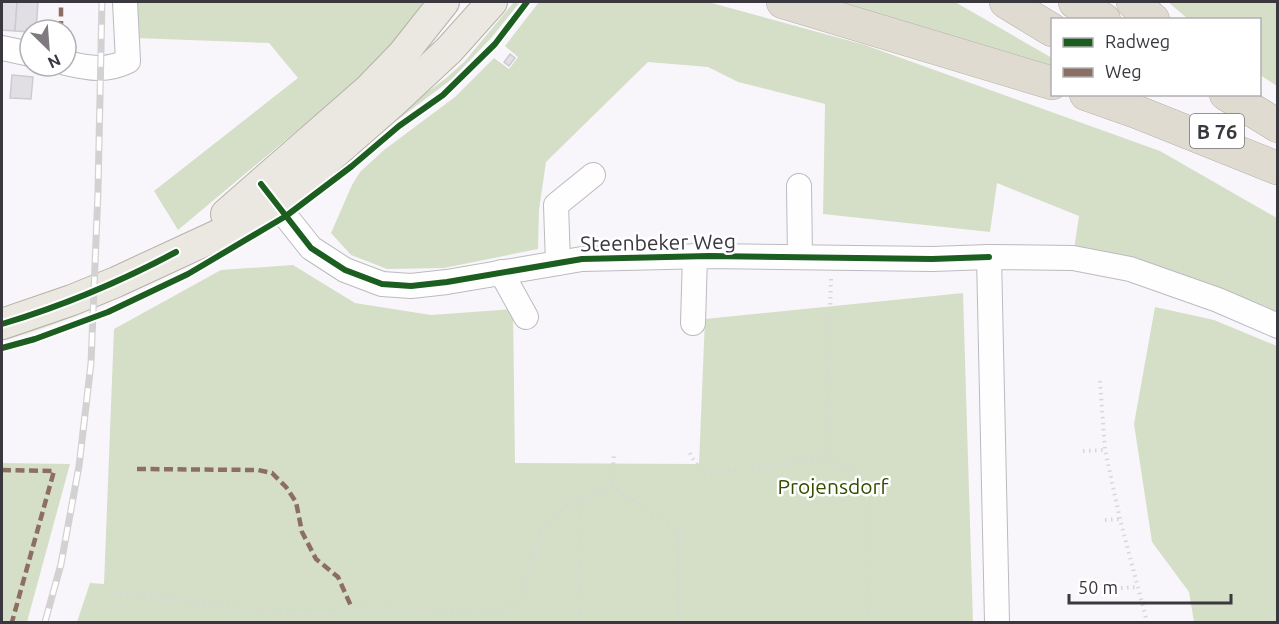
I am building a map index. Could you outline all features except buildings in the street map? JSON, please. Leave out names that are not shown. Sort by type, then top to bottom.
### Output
[{"type":"highway","points":[[783,2],[1051,82]]},
{"type":"highway","points":[[1006,2],[1051,29]]},
{"type":"highway","points":[[1075,2],[1101,18]]},
{"type":"highway","points":[[1133,2],[1151,18]]},
{"type":"highway","points":[[1092,96],[1277,168]]},
{"type":"highway","name":"B 76","points":[[1161,96],[1277,168]]},
{"type":"highway","name":"B 76","points":[[1229,96],[1278,126]]},
{"type":"highway","points":[[1247,96],[1278,121]]},
{"type":"main road","points":[[2,324],[94,291],[224,232],[268,193],[402,55],[444,2]]},
{"type":"main road","points":[[268,193],[335,154],[424,75],[492,2]]},
{"type":"street","points":[[78,65],[100,69],[128,62],[125,2]]},
{"type":"street","points":[[2,48],[18,51]]},
{"type":"street","points":[[558,263],[556,205],[592,175]]},
{"type":"street","points":[[799,186],[800,257]]},
{"type":"street","name":"Steenbeker Weg","points":[[268,193],[311,248],[338,266],[365,279],[382,284],[411,286],[582,259],[695,256],[1073,258],[1130,269],[1218,300],[1278,326]]},
{"type":"street","points":[[693,323],[695,256]]},
{"type":"street","points":[[989,257],[997,622]]},
{"type":"street","points":[[501,272],[526,317]]},
{"type":"path","points":[[826,458],[831,258]]},
{"type":"path","points":[[1100,381],[1105,450],[1147,622]]},
{"type":"path","points":[[1083,451],[1105,450]]},
{"type":"path","points":[[612,487],[614,452]]},
{"type":"path","points":[[690,453],[694,463],[711,474],[826,458],[861,474],[870,489],[868,622]]},
{"type":"path","points":[[114,592],[324,620],[340,607],[351,606],[498,612],[517,601],[522,594],[541,528],[547,520],[581,498],[612,487]]},
{"type":"path","points":[[612,487],[679,532],[679,622]]},
{"type":"path","points":[[579,622],[581,498]]},
{"type":"path","points":[[1105,520],[1120,519]]},
{"type":"path","points":[[1120,588],[1137,587]]},
{"type":"green space","points":[[131,2],[426,2],[408,26],[354,83],[178,230],[154,191],[298,78],[269,43],[135,38]]},
{"type":"green space","points":[[514,2],[520,2],[492,37],[452,79],[388,127],[347,162],[403,110],[465,61]]},
{"type":"green space","points":[[539,2],[708,2],[865,45],[1160,151],[1277,218],[1277,321],[1074,249],[1079,216],[997,183],[990,232],[823,214],[825,104],[738,82],[708,67],[648,62],[546,162],[539,210],[538,249],[444,268],[387,269],[351,255],[331,233],[360,172],[384,150],[455,97],[494,58],[509,69],[518,57],[505,46]]},
{"type":"green space","points":[[831,2],[955,2],[1051,57],[1051,71]]},
{"type":"green space","points":[[1168,2],[1277,2],[1277,86],[1261,76],[1261,18],[1187,18]]},
{"type":"green space","points":[[220,249],[113,301],[58,323],[2,341],[2,336]]},
{"type":"green space","name":"Projensdorf","points":[[293,265],[355,303],[431,315],[513,309],[515,463],[699,464],[705,319],[963,293],[973,622],[77,622],[90,583],[104,584],[114,329],[221,270]]},
{"type":"green space","points":[[1155,307],[1214,320],[1277,346],[1277,622],[1194,622],[1189,592],[1152,542],[1134,424]]},
{"type":"green space","points":[[2,463],[70,464],[27,622],[2,622]]},
{"type":"railway","points":[[45,622],[61,564],[79,466],[91,363],[102,2]]},
{"type":"marked path","points":[[61,2],[61,18]]},
{"type":"marked path","points":[[137,469],[258,470],[272,473],[286,487],[296,502],[302,532],[316,559],[338,577],[351,606]]},
{"type":"marked path","points":[[2,470],[54,471],[12,622]]},
{"type":"cycle path","points":[[2,348],[35,339],[108,312],[188,274],[286,216],[352,166],[399,126],[443,95],[495,44],[527,2]]},
{"type":"cycle path","points":[[261,184],[311,248],[345,270],[382,284],[411,286],[447,282],[582,259],[709,256],[932,259],[989,257]]},
{"type":"cycle path","points":[[2,324],[90,292],[176,252]]}]
